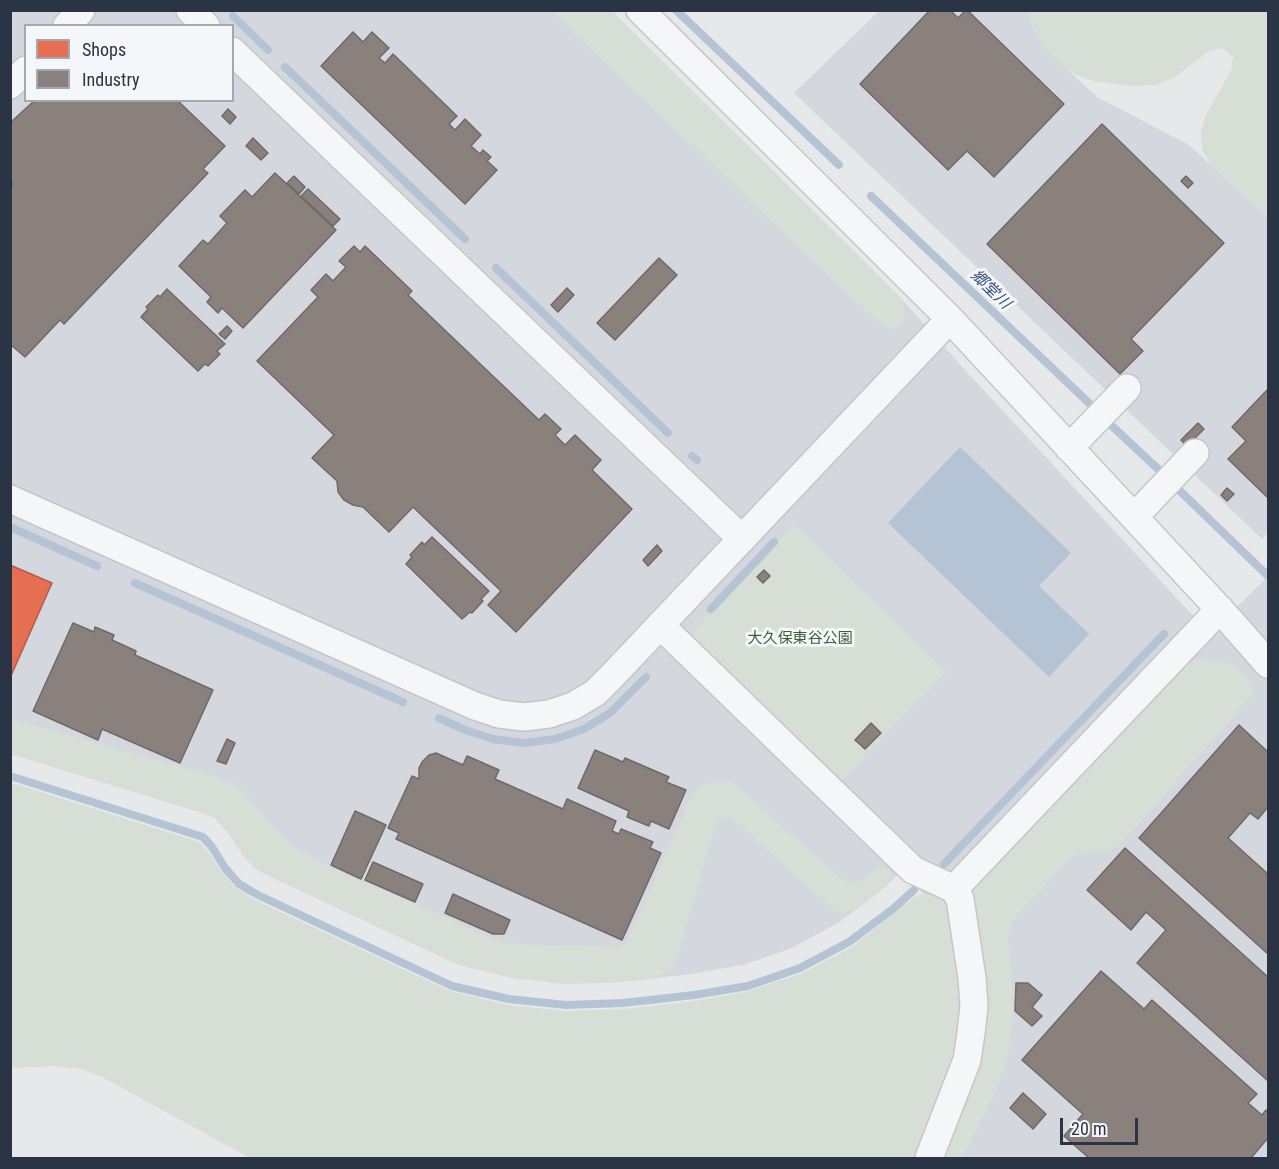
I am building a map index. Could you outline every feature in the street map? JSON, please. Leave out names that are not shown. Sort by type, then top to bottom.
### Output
[{"type":"street","points":[[69,24],[81,10]]},
{"type":"street","points":[[190,10],[204,24]]},
{"type":"street","points":[[640,10],[950,319],[1269,664]]},
{"type":"street","points":[[234,53],[742,539]]},
{"type":"street","points":[[10,86],[24,72]]},
{"type":"street","points":[[10,499],[475,706],[499,714],[524,717],[549,714],[573,706],[595,693],[950,319]]},
{"type":"street","points":[[1069,448],[1127,388]]},
{"type":"street","points":[[1134,517],[1195,453]]},
{"type":"street","points":[[954,889],[1220,609]]},
{"type":"street","points":[[660,625],[913,870],[954,889],[960,899],[972,978],[974,1006],[971,1033],[967,1060],[929,1158]]},
{"type":"shaded area","points":[[10,11],[612,11],[907,305],[1210,634],[1268,576],[1268,1158],[940,1158],[949,908],[943,902],[923,894],[902,871],[838,923],[792,948],[743,965],[622,982],[567,984],[513,978],[459,965],[253,867],[215,818],[11,754]]},
{"type":"shaded area","points":[[879,11],[1028,11],[1034,30],[1048,51],[1097,97],[1189,145],[1268,217],[1268,532],[1262,539],[794,93]]},
{"type":"green space","points":[[551,11],[612,11],[902,299],[906,313],[902,325],[890,329],[879,324]]},
{"type":"green space","points":[[1028,11],[1268,11],[1268,217],[1212,166],[1202,150],[1201,132],[1206,114],[1231,71],[1233,57],[1222,48],[1209,51],[1175,77],[1156,85],[1136,86],[1097,82],[1067,69],[1047,51],[1034,30]]},
{"type":"green space","name":"大久保東谷公園","points":[[794,524],[946,672],[839,784],[694,644],[693,630]]},
{"type":"green space","points":[[1207,660],[1232,665],[1241,672],[1250,682],[1253,690],[1250,698],[1122,843],[1115,848],[1073,856],[1013,921],[1008,939],[1013,988],[1008,1055],[998,1087],[963,1158],[940,1158],[976,1062],[971,896],[974,887],[1183,668],[1193,661]]},
{"type":"green space","points":[[10,719],[219,777],[233,783],[296,849],[318,861],[503,942],[614,947],[626,943],[690,799],[701,785],[715,781],[730,782],[741,789],[842,879],[851,884],[861,881],[876,868],[884,867],[889,870],[891,876],[888,884],[854,910],[845,913],[835,911],[735,821],[728,817],[719,819],[715,826],[677,959],[670,971],[655,978],[622,982],[567,984],[513,978],[459,965],[267,875],[253,867],[215,818],[11,754]]},
{"type":"green space","points":[[10,784],[199,842],[236,888],[255,900],[450,991],[508,1005],[566,1011],[624,1009],[695,1001],[749,991],[803,973],[852,947],[915,897],[923,894],[931,896],[949,908],[963,979],[957,1057],[919,1158],[250,1158],[102,1077],[81,1069],[54,1066],[11,1068]]},
{"type":"water","points":[[960,447],[1071,553],[1039,586],[1089,634],[1049,677],[888,523]]},
{"type":"building: Shops","points":[[10,565],[52,583],[10,678]]},
{"type":"building: Industry","points":[[930,10],[950,10],[958,18],[967,10],[1064,104],[994,177],[967,151],[948,170],[860,84]]},
{"type":"building: Industry","points":[[353,32],[363,42],[372,32],[389,48],[379,58],[385,63],[393,54],[457,116],[449,124],[455,130],[465,119],[481,135],[471,146],[480,154],[483,150],[491,157],[487,161],[497,170],[465,204],[321,66]]},
{"type":"building: Industry","points":[[33,102],[179,102],[225,146],[203,169],[208,173],[64,324],[60,320],[25,357],[10,344],[10,187],[13,184],[10,181],[10,123]]},
{"type":"building: Industry","points":[[228,109],[236,117],[230,124],[222,116]]},
{"type":"building: Industry","points":[[1102,124],[1224,243],[1131,339],[1143,351],[1120,374],[987,244]]},
{"type":"building: Industry","points":[[253,138],[268,153],[261,160],[246,146]]},
{"type":"building: Industry","points":[[275,173],[336,230],[243,328],[222,308],[218,313],[207,302],[211,297],[179,266],[203,240],[208,244],[227,223],[220,216],[245,190],[252,197]]},
{"type":"building: Industry","points":[[294,176],[305,187],[299,194],[287,183]]},
{"type":"building: Industry","points":[[1186,176],[1193,183],[1188,188],[1181,181]]},
{"type":"building: Industry","points":[[308,189],[340,219],[333,226],[301,196]]},
{"type":"building: Industry","points":[[354,246],[360,252],[365,246],[412,291],[408,295],[539,420],[545,414],[561,429],[555,435],[565,445],[575,435],[601,460],[592,470],[632,509],[516,632],[488,605],[501,591],[413,507],[389,532],[363,507],[344,500],[338,492],[337,481],[312,458],[334,435],[257,361],[318,297],[311,290],[326,274],[333,281],[346,267],[339,261]]},
{"type":"building: Industry","points":[[659,258],[677,275],[615,340],[597,323]]},
{"type":"building: Industry","points":[[567,288],[574,295],[558,312],[551,305]]},
{"type":"building: Industry","points":[[167,289],[225,344],[217,351],[220,354],[208,366],[205,364],[198,371],[141,317],[148,309],[146,307]]},
{"type":"building: Industry","points":[[227,326],[232,331],[225,339],[219,334]]},
{"type":"building: Industry","points":[[1268,389],[1268,498],[1228,459],[1246,441],[1232,427]]},
{"type":"building: Industry","points":[[1198,423],[1204,429],[1187,446],[1181,440]]},
{"type":"building: Industry","points":[[1227,488],[1234,494],[1227,501],[1221,495]]},
{"type":"building: Industry","points":[[432,537],[489,591],[472,613],[470,612],[462,619],[406,564],[412,557],[410,555],[422,542],[424,545]]},
{"type":"building: Industry","points":[[657,545],[662,551],[648,566],[643,560]]},
{"type":"building: Industry","points":[[764,570],[770,576],[763,583],[757,577]]},
{"type":"building: Industry","points":[[73,623],[94,632],[95,627],[114,635],[112,640],[136,651],[135,655],[213,690],[180,763],[102,729],[98,740],[33,711]]},
{"type":"building: Industry","points":[[871,723],[881,733],[865,749],[855,740]]},
{"type":"building: Industry","points":[[1239,725],[1268,752],[1268,807],[1258,819],[1250,813],[1228,838],[1268,874],[1268,954],[1139,838]]},
{"type":"building: Industry","points":[[227,739],[235,743],[226,764],[217,761]]},
{"type":"building: Industry","points":[[595,750],[623,762],[625,758],[669,777],[666,782],[686,790],[669,829],[651,821],[649,826],[627,817],[629,811],[578,788]]},
{"type":"building: Industry","points":[[436,753],[463,765],[467,756],[499,770],[495,779],[563,809],[567,799],[616,821],[612,831],[619,834],[621,829],[653,842],[650,848],[661,853],[622,940],[396,839],[399,833],[388,828],[412,776],[419,779],[419,768],[422,762],[429,755]]},
{"type":"building: Industry","points":[[355,811],[386,825],[361,879],[331,865]]},
{"type":"building: Industry","points":[[1125,848],[1268,977],[1268,1081],[1137,963],[1166,930],[1146,912],[1131,930],[1087,890]]},
{"type":"building: Industry","points":[[373,862],[423,884],[415,902],[365,880]]},
{"type":"building: Industry","points":[[453,894],[510,920],[504,934],[493,934],[445,913]]},
{"type":"building: Industry","points":[[1101,971],[1144,1009],[1152,1000],[1257,1094],[1248,1103],[1262,1115],[1266,1110],[1268,1112],[1268,1138],[1251,1158],[1089,1158],[1064,1136],[1083,1114],[1022,1060]]},
{"type":"building: Industry","points":[[1016,983],[1028,983],[1042,995],[1032,1007],[1042,1016],[1032,1026],[1015,1011]]},
{"type":"building: Industry","points":[[1023,1093],[1046,1114],[1033,1129],[1010,1108]]},
{"type":"waterway","name":"郷堂川","points":[[676,10],[839,165]]},
{"type":"waterway","points":[[233,16],[268,50]]},
{"type":"waterway","points":[[285,67],[465,239]]},
{"type":"waterway","name":"郷堂川","points":[[871,196],[1090,404]]},
{"type":"waterway","points":[[496,268],[668,433]]},
{"type":"waterway","name":"郷堂川","points":[[1112,426],[1158,469]]},
{"type":"waterway","points":[[692,456],[697,460]]},
{"type":"waterway","name":"郷堂川","points":[[1180,491],[1268,576]]},
{"type":"waterway","points":[[10,527],[97,566]]},
{"type":"waterway","points":[[711,609],[774,542]]},
{"type":"waterway","points":[[135,583],[403,702]]},
{"type":"waterway","points":[[944,864],[1164,634]]},
{"type":"waterway","points":[[439,718],[493,739],[524,743],[555,739],[584,729],[610,713],[646,677]]},
{"type":"waterway","points":[[10,776],[203,837],[239,884],[258,895],[452,986],[509,999],[566,1005],[623,1003],[748,986],[800,968],[849,942],[914,890]]}]
